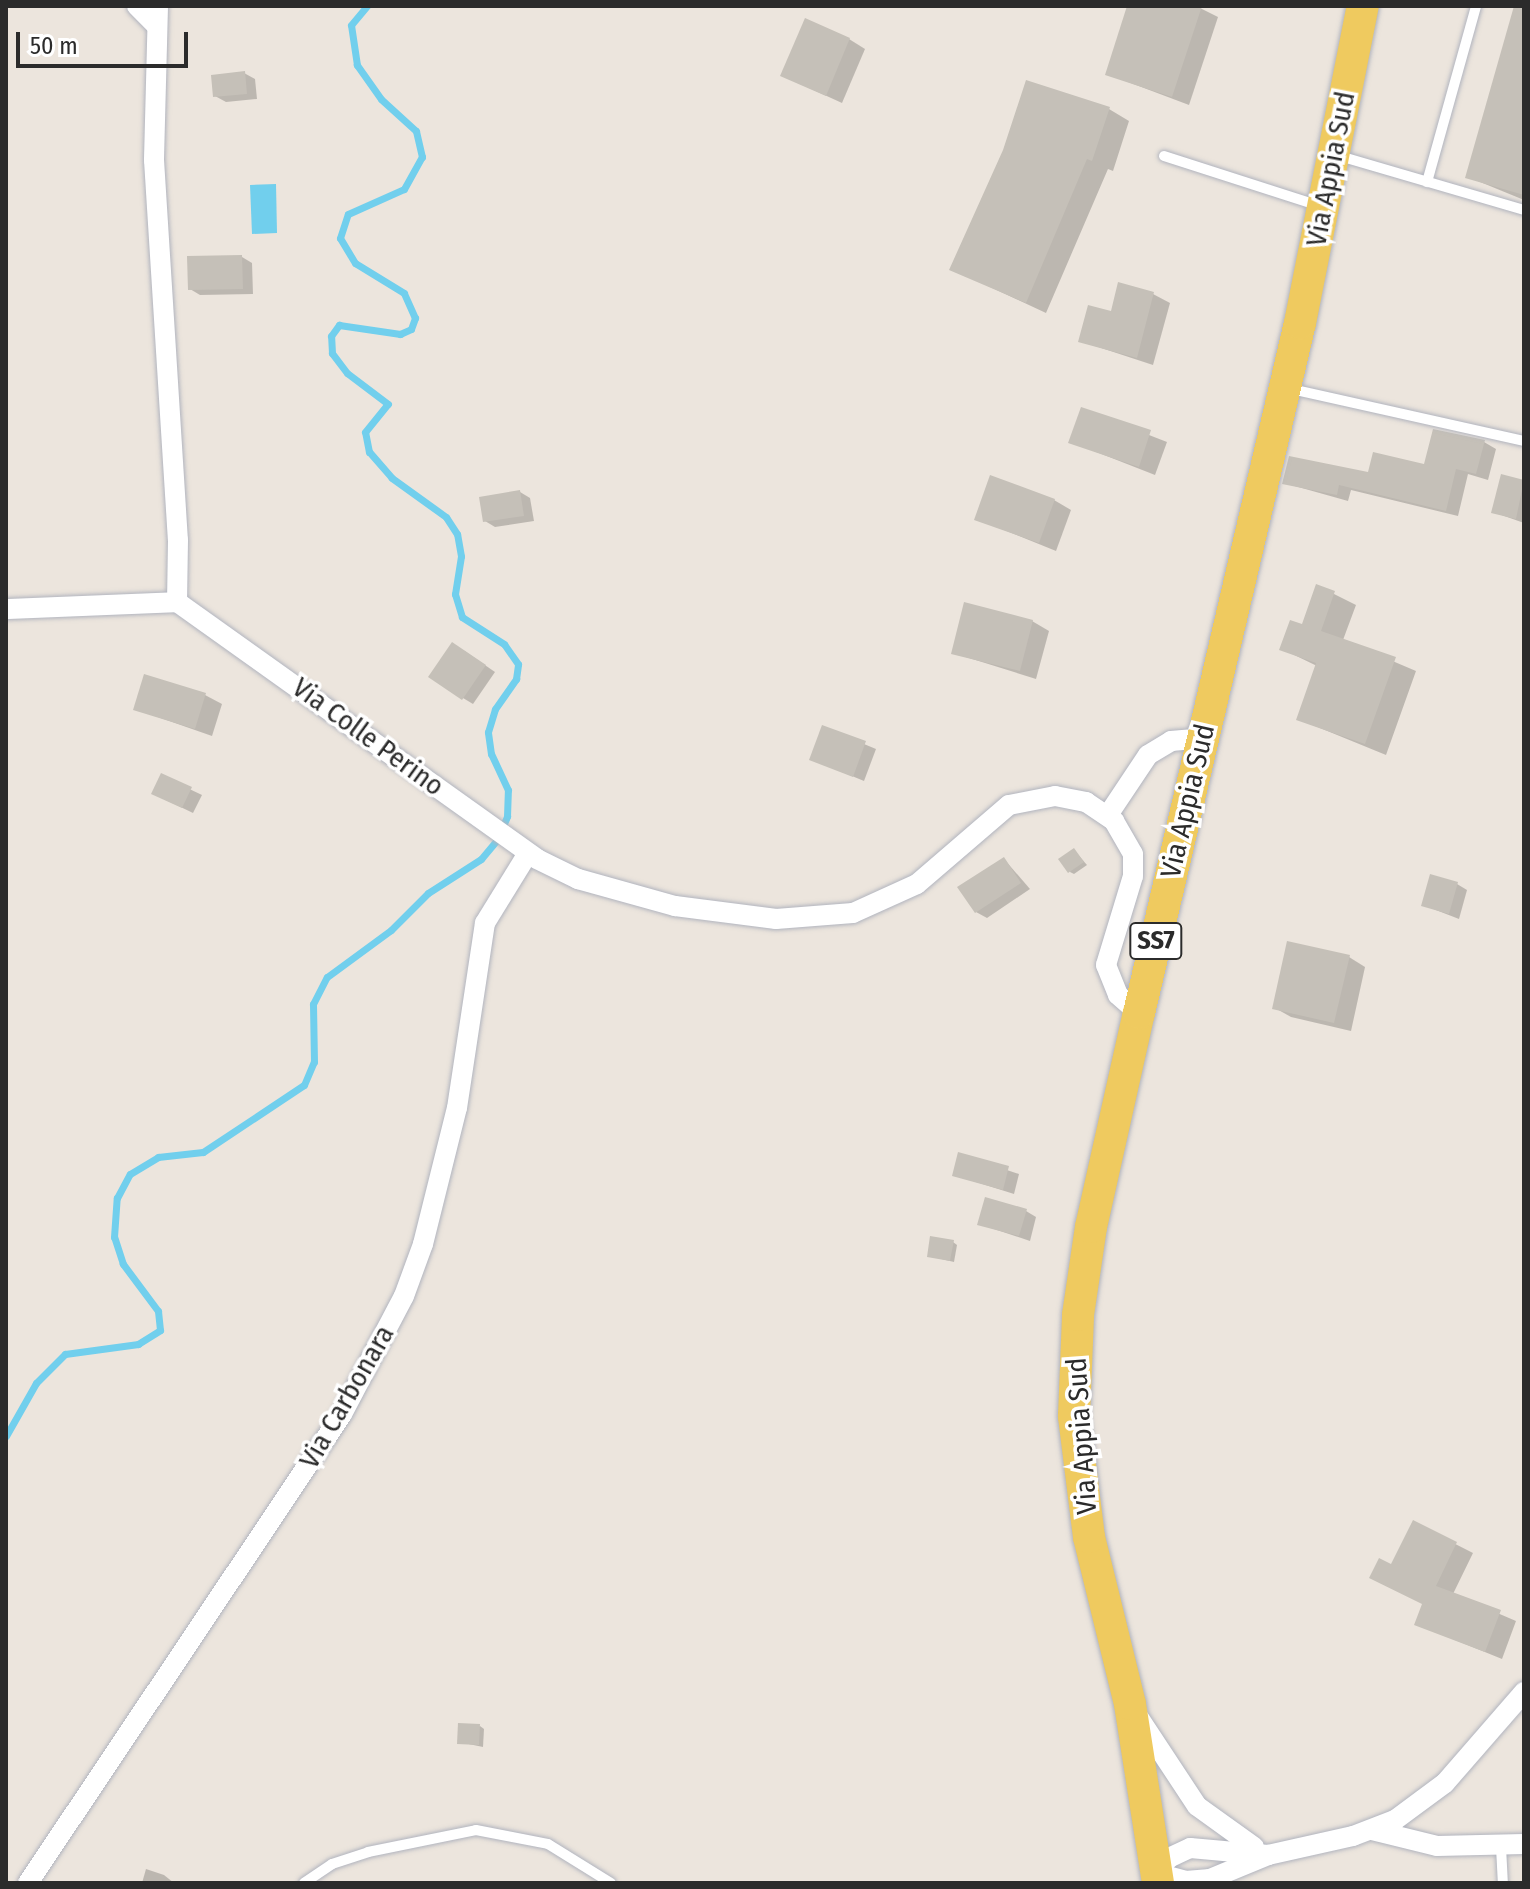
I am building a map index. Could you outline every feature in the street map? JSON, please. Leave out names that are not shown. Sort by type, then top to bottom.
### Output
[{"type":"main road","name":"Via Appia Sud","points":[[1157,1878],[1130,1704],[1089,1537],[1073,1375],[1087,1248],[1285,387],[1363,6]]},
{"type":"street","points":[[6,609],[177,602],[178,540],[155,172],[157,15],[137,6]]},
{"type":"street","name":"Via Colle Perino","points":[[177,602],[523,850],[578,879],[657,902],[762,918],[820,918],[865,909],[906,892],[1017,802],[1066,797],[1108,815]]},
{"type":"street","points":[[1139,1013],[1118,995],[1107,973],[1108,947],[1134,862],[1128,841],[1108,815],[1148,755],[1171,741],[1203,738]]},
{"type":"street","name":"Via Carbonara","points":[[28,1883],[342,1414],[399,1307],[423,1244],[457,1108],[482,933],[495,899],[523,850]]},
{"type":"street","points":[[1268,1855],[1190,1848],[1169,1858],[1157,1878],[1202,1881],[1268,1855],[1372,1830],[1440,1788],[1524,1692]]},
{"type":"street","points":[[1130,1704],[1197,1806],[1220,1828],[1268,1855]]},
{"type":"street","points":[[1372,1830],[1437,1846],[1501,1847],[1524,1844]]},
{"type":"street","points":[[1238,1883],[1268,1855]]},
{"type":"lane","points":[[1427,182],[1476,6]]},
{"type":"lane","points":[[1334,154],[1524,210]]},
{"type":"lane","points":[[1164,156],[1323,206]]},
{"type":"lane","points":[[1285,387],[1524,441]]},
{"type":"lane","points":[[304,1883],[332,1864],[368,1852],[476,1830],[548,1844],[611,1883]]},
{"type":"lane","points":[[1501,1847],[1503,1883]]},
{"type":"water","points":[[276,184],[277,233],[252,234],[250,185]]},
{"type":"building","points":[[1127,6],[1202,6],[1172,97],[1105,75]]},
{"type":"building","points":[[1514,6],[1524,6],[1524,195],[1465,178]]},
{"type":"building","points":[[805,18],[850,38],[826,96],[780,76]]},
{"type":"building","points":[[245,71],[247,94],[213,97],[211,75]]},
{"type":"building","points":[[1026,80],[1110,107],[1092,161],[1087,159],[1026,303],[949,270],[1003,150]]},
{"type":"building","points":[[242,255],[243,289],[188,290],[187,256]]},
{"type":"building","points":[[1118,282],[1154,292],[1137,358],[1078,342],[1088,305],[1111,311]]},
{"type":"building","points":[[1081,407],[1151,430],[1139,467],[1068,443]]},
{"type":"building","points":[[1433,429],[1485,440],[1476,474],[1456,469],[1446,511],[1339,485],[1337,495],[1282,484],[1289,456],[1368,472],[1373,452],[1424,464]]},
{"type":"building","points":[[1501,474],[1524,480],[1516,519],[1491,513]]},
{"type":"building","points":[[990,475],[1055,499],[1039,543],[974,520]]},
{"type":"building","points":[[520,490],[524,516],[483,522],[479,497]]},
{"type":"building","points":[[1316,584],[1335,591],[1321,631],[1396,657],[1365,744],[1296,720],[1316,663],[1279,650],[1290,620],[1302,624]]},
{"type":"building","points":[[964,602],[1033,620],[1020,671],[951,654]]},
{"type":"building","points":[[452,642],[486,665],[462,700],[428,677]]},
{"type":"building","points":[[144,674],[206,693],[195,729],[133,710]]},
{"type":"building","points":[[822,725],[866,741],[853,777],[809,760]]},
{"type":"building","points":[[161,773],[192,787],[182,808],[151,794]]},
{"type":"building","points":[[1074,848],[1084,862],[1068,873],[1058,859]]},
{"type":"building","points":[[1004,857],[1021,883],[975,913],[957,887]]},
{"type":"building","points":[[1430,874],[1458,882],[1449,914],[1421,906]]},
{"type":"building","points":[[1287,941],[1350,955],[1334,1023],[1272,1009]]},
{"type":"building","points":[[958,1152],[1009,1166],[1003,1190],[952,1176]]},
{"type":"building","points":[[985,1197],[1027,1209],[1019,1236],[977,1225]]},
{"type":"building","points":[[930,1236],[954,1240],[950,1261],[927,1257]]},
{"type":"building","points":[[1413,1520],[1457,1542],[1436,1586],[1501,1610],[1485,1652],[1414,1625],[1422,1604],[1369,1578],[1379,1558],[1391,1564]]},
{"type":"building","points":[[458,1723],[480,1724],[479,1745],[457,1744]]},
{"type":"waterway","points":[[6,1436],[36,1383],[65,1354],[138,1344],[160,1330],[158,1311],[123,1264],[114,1237],[117,1198],[130,1174],[158,1157],[203,1152],[304,1085],[314,1062],[313,1004],[327,977],[391,930],[428,893],[481,859],[497,840],[507,816],[508,790],[491,754],[488,732],[495,709],[516,679],[518,664],[504,644],[462,617],[455,594],[461,556],[457,534],[446,517],[392,478],[369,452],[365,432],[388,404],[347,373],[332,353],[331,336],[339,325],[400,334],[411,329],[415,318],[404,293],[355,263],[340,238],[348,214],[404,189],[422,157],[416,131],[381,99],[357,65],[351,25],[367,6]]}]
